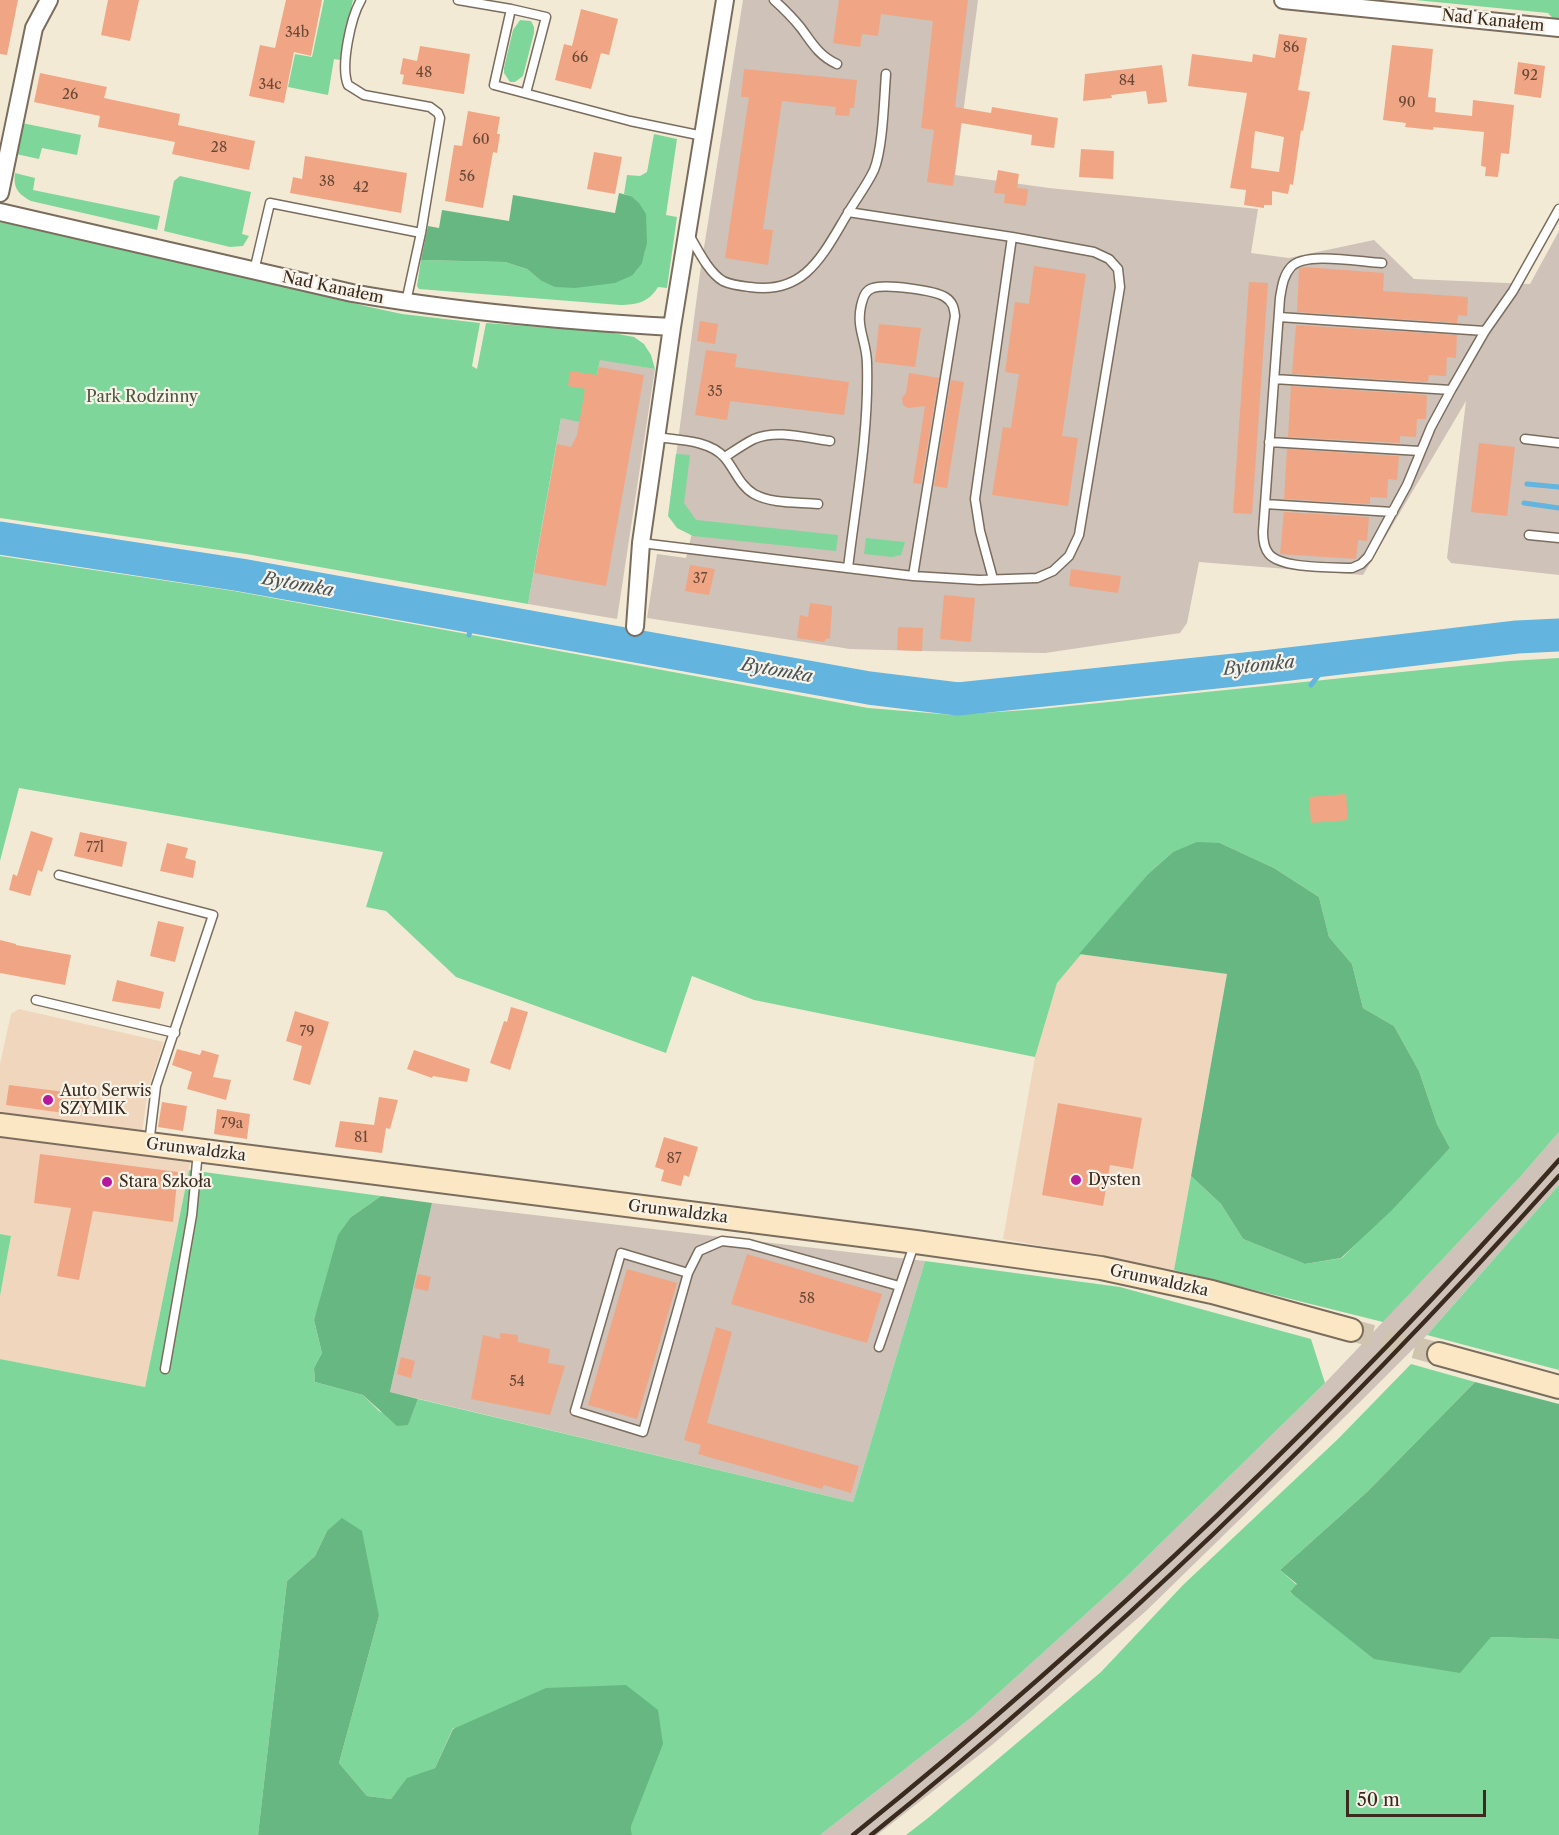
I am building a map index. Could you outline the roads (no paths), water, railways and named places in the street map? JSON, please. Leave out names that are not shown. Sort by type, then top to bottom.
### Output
[{"type":"street","points":[[0,193],[34,28],[49,0]]},
{"type":"street","points":[[635,627],[641,543],[656,437],[725,0]]},
{"type":"street","name":"Nad Kanałem","points":[[1283,0],[1322,2],[1559,28]]},
{"type":"street","name":"Nad Kanałem","points":[[0,212],[254,271],[406,303],[486,313],[672,327]]},
{"type":"street","name":"Grunwaldzka","points":[[0,1125],[916,1242],[1101,1268],[1212,1292],[1351,1330]]},
{"type":"street","points":[[1439,1354],[1559,1386]]},
{"type":"lane","points":[[361,0],[355,14],[344,69],[348,85],[364,95],[430,107],[438,113],[440,118],[421,233],[406,303]]},
{"type":"lane","points":[[458,0],[546,17],[526,93]]},
{"type":"lane","points":[[774,0],[802,30],[812,46],[826,59],[837,64]]},
{"type":"lane","points":[[511,9],[494,85],[630,121],[704,136]]},
{"type":"lane","points":[[688,233],[714,273],[723,281],[765,289],[785,286],[804,276],[822,256],[874,169],[880,136],[886,74]]},
{"type":"lane","points":[[254,271],[270,203],[421,233]]},
{"type":"lane","points":[[1382,263],[1312,258],[1300,260],[1291,267],[1283,280],[1263,532],[1269,554],[1278,561],[1352,568],[1361,564],[1368,557],[1407,485],[1420,451],[1451,390],[1485,331],[1513,291],[1559,209]]},
{"type":"lane","points":[[641,543],[913,576],[993,579],[1037,578],[1053,571],[1070,556],[1079,535],[1120,287],[1118,269],[1109,259],[1094,252],[848,212]]},
{"type":"lane","points":[[993,579],[980,531],[975,500],[1012,237]]},
{"type":"lane","points":[[848,568],[865,427],[867,362],[859,321],[865,294],[872,288],[885,287],[932,292],[946,297],[954,305],[955,316],[913,576]]},
{"type":"lane","points":[[1279,317],[1485,331]]},
{"type":"lane","points":[[1274,379],[1451,390]]},
{"type":"lane","points":[[724,457],[753,440],[767,435],[781,434],[830,441]]},
{"type":"lane","points":[[656,437],[699,443],[713,448],[724,457],[741,482],[753,494],[770,499],[818,504]]},
{"type":"lane","points":[[1525,439],[1559,443]]},
{"type":"lane","points":[[1269,442],[1420,451]]},
{"type":"lane","points":[[1265,504],[1393,512]]},
{"type":"lane","points":[[1529,535],[1559,538]]},
{"type":"lane","points":[[59,875],[213,915],[156,1086],[149,1144]]},
{"type":"lane","points":[[36,1000],[175,1033]]},
{"type":"lane","points":[[165,1370],[192,1215],[198,1150]]},
{"type":"lane","points":[[688,1273],[621,1253],[575,1411],[643,1432],[688,1273],[699,1251],[722,1241],[750,1244],[899,1286]]},
{"type":"lane","points":[[879,1347],[916,1242]]},
{"type":"waterway","points":[[1527,484],[1559,487]]},
{"type":"waterway","points":[[1524,503],[1559,508]]},
{"type":"waterway","name":"Bytomka","points":[[0,538],[241,575],[869,688],[958,699],[1264,667],[1517,637],[1559,635]]},
{"type":"waterway","points":[[469,635],[474,617]]},
{"type":"waterway","points":[[1311,685],[1331,659]]},
{"type":"tunnel","points":[[1351,1330],[1439,1354]]},
{"type":"railway","points":[[853,1835],[1041,1677],[1220,1512],[1393,1340],[1559,1160]]},
{"type":"railway","points":[[871,1835],[1054,1681],[1228,1520],[1397,1351],[1559,1176]]},
{"type":"place","name":"Auto Serwis SZYMIK","points":[[48,1100]]},
{"type":"place","name":"Dysten","points":[[1076,1180]]},
{"type":"place","name":"Stara Szkoła","points":[[107,1182]]},
{"type":"park label","name":"Park Rodzinny","points":[[142,397]]}]
